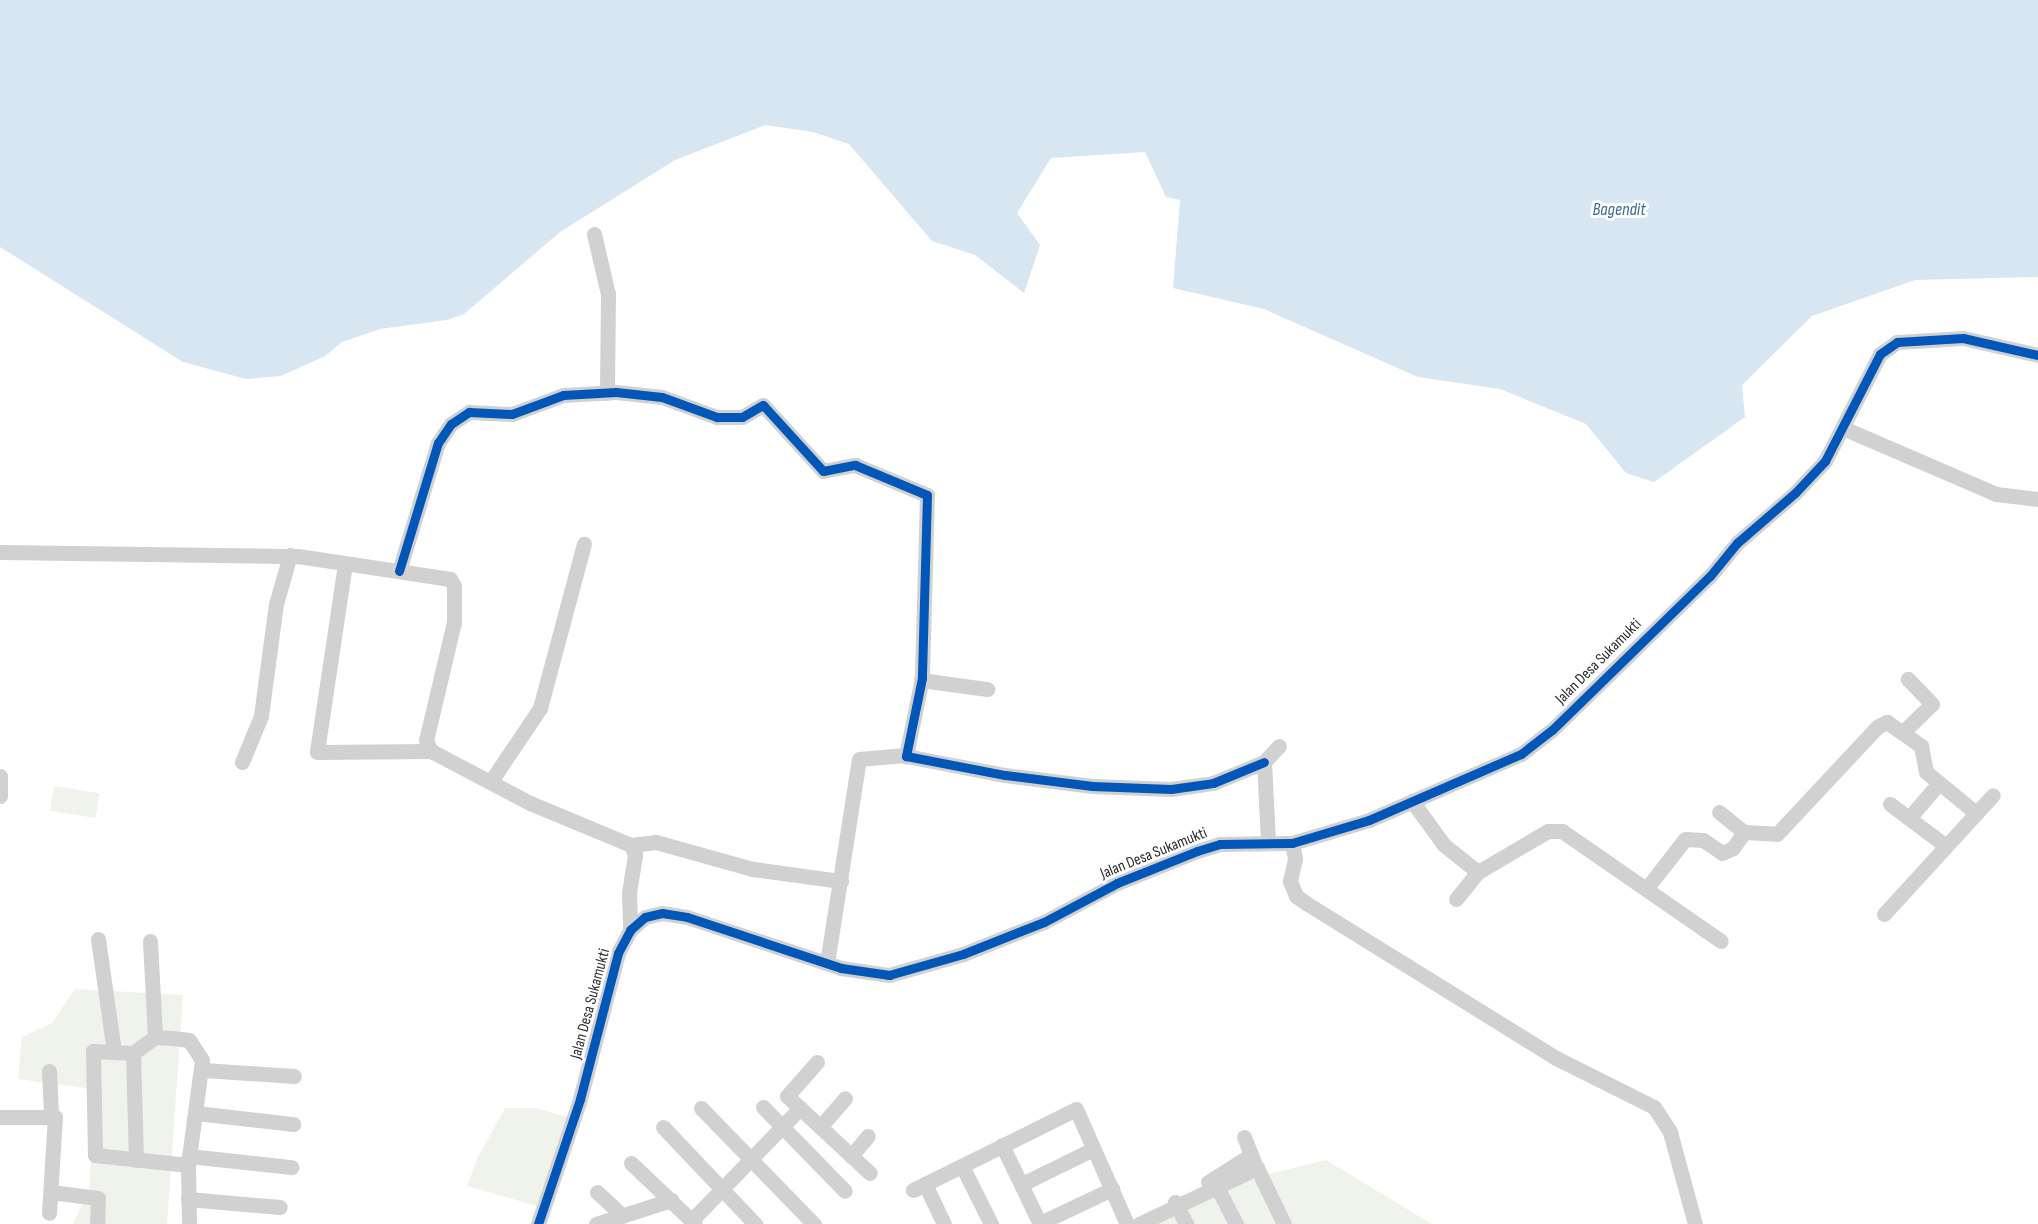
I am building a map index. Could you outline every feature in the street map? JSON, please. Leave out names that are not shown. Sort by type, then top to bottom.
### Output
[{"type":"street","points":[[594,234],[608,294],[607,393]]},
{"type":"street","name":"Jalan Desa Sukamukti","points":[[538,1224],[580,1099],[618,952],[630,930],[645,917],[662,913],[687,917],[863,974],[889,975],[920,969],[1044,922],[1117,883],[1197,850],[1220,844],[1268,841],[1292,843],[1369,820],[1521,754],[1552,730],[1710,576],[1737,543],[1795,493],[1826,461],[1880,354],[1897,342],[1963,339],[2038,355]]},
{"type":"street","points":[[399,571],[438,444],[451,424],[469,412],[512,414],[563,395],[607,393],[662,396],[717,417],[742,417],[763,405],[823,471],[855,465],[923,490],[927,501],[921,680],[905,755]]},
{"type":"street","points":[[1844,428],[1996,494],[2038,499]]},
{"type":"street","points":[[491,781],[540,708],[584,544]]},
{"type":"street","points":[[0,552],[290,555],[450,579],[454,586],[454,622],[426,740],[431,751]]},
{"type":"street","points":[[242,762],[261,716],[276,604],[290,555]]},
{"type":"street","points":[[345,564],[317,752],[431,751],[530,803],[631,845],[656,842],[753,869],[841,881]]},
{"type":"street","points":[[1903,732],[1932,704],[1908,679]]},
{"type":"street","points":[[921,680],[987,689]]},
{"type":"street","points":[[1719,812],[1744,832],[1777,834],[1877,727],[1887,722],[1921,746],[1926,772],[1976,813]]},
{"type":"street","points":[[827,963],[859,759],[905,755],[1005,775],[1092,786],[1171,789],[1213,783],[1264,762],[1279,746]]},
{"type":"street","points":[[1264,762],[1268,841]]},
{"type":"street","points":[[0,776],[0,796]]},
{"type":"street","points":[[1910,819],[1939,783]]},
{"type":"street","points":[[1884,914],[1993,795]]},
{"type":"street","points":[[1412,801],[1444,845],[1478,872]]},
{"type":"street","points":[[1890,804],[1946,846]]},
{"type":"street","points":[[1456,899],[1478,872],[1556,830],[1646,888],[1721,941]]},
{"type":"street","points":[[1646,888],[1685,839],[1703,840],[1722,853],[1732,848],[1744,832]]},
{"type":"street","points":[[1292,843],[1295,859],[1290,881],[1296,896],[1554,1057],[1654,1107],[1670,1132],[1695,1224]]},
{"type":"street","points":[[630,930],[629,894],[635,855],[631,845]]},
{"type":"street","points":[[98,939],[114,1052]]},
{"type":"street","points":[[150,941],[154,1037]]},
{"type":"street","points":[[189,1224],[189,1160],[203,1070],[199,1050],[189,1040],[154,1037],[133,1053],[93,1051],[95,1155],[136,1160],[189,1160],[291,1167]]},
{"type":"street","points":[[133,1053],[136,1160]]},
{"type":"street","points":[[817,1062],[787,1096],[870,1173]]},
{"type":"street","points":[[203,1070],[294,1077]]},
{"type":"street","points":[[49,1071],[51,1114],[57,1121],[50,1213]]},
{"type":"street","points":[[820,1127],[845,1098]]},
{"type":"street","points":[[763,1107],[845,1191]]},
{"type":"street","points":[[701,1108],[814,1224]]},
{"type":"street","points":[[631,1163],[694,1222],[723,1188],[800,1108]]},
{"type":"street","points":[[944,1224],[919,1187],[1076,1109],[1126,1224]]},
{"type":"street","points":[[196,1113],[293,1124]]},
{"type":"street","points":[[0,1117],[51,1114]]},
{"type":"street","points":[[663,1127],[755,1224]]},
{"type":"street","points":[[851,1156],[868,1136]]},
{"type":"street","points":[[1244,1137],[1284,1224]]},
{"type":"street","points":[[1002,1145],[1040,1224],[1112,1189]]},
{"type":"street","points":[[1022,1184],[1093,1149]]},
{"type":"street","points":[[1139,1224],[1254,1161]]},
{"type":"street","points":[[962,1166],[991,1224]]},
{"type":"street","points":[[1215,1183],[1236,1224]]},
{"type":"street","points":[[51,1192],[98,1198],[97,1224]]},
{"type":"street","points":[[597,1192],[622,1216]]},
{"type":"street","points":[[188,1199],[280,1207]]},
{"type":"street","points":[[596,1224],[671,1200]]},
{"type":"street","points":[[1176,1204],[1186,1224]]},
{"type":"shaded area","points":[[54,786],[99,793],[96,818],[50,811]]},
{"type":"shaded area","points":[[75,989],[183,995],[167,1224],[73,1224],[89,1189],[93,1136],[86,1088],[18,1079],[22,1037],[52,1023]]},
{"type":"shaded area","points":[[505,1108],[535,1108],[570,1118],[541,1207],[467,1186],[478,1157]]},
{"type":"shaded area","points":[[1326,1160],[1432,1224],[1129,1224],[1180,1196]]},
{"type":"water","name":"Bagendit","points":[[0,0],[2038,0],[2038,277],[1915,280],[1812,316],[1742,385],[1745,417],[1654,482],[1626,473],[1586,424],[1500,389],[1418,377],[1264,309],[1173,288],[1180,200],[1166,197],[1145,152],[1051,158],[1017,213],[1040,245],[1024,293],[975,255],[932,241],[849,144],[813,132],[765,125],[675,160],[560,232],[464,314],[447,320],[380,329],[342,342],[325,356],[281,376],[246,379],[183,362],[0,247]]},
{"type":"cycle path","points":[[538,1224],[580,1099],[618,953],[630,930],[645,917],[662,913],[687,917],[841,968],[889,975],[963,954],[1044,922],[1117,883],[1197,851],[1220,844],[1292,843],[1369,820],[1521,754],[1552,730],[1710,576],[1737,543],[1795,493],[1825,461],[1880,354],[1897,342],[1963,338],[2038,355]]},
{"type":"cycle path","points":[[399,571],[438,443],[451,424],[469,412],[512,414],[563,395],[616,392],[662,397],[717,417],[742,417],[763,405],[823,471],[855,465],[927,495],[922,678],[906,756],[1005,775],[1092,786],[1171,789],[1213,783],[1264,762]]}]
